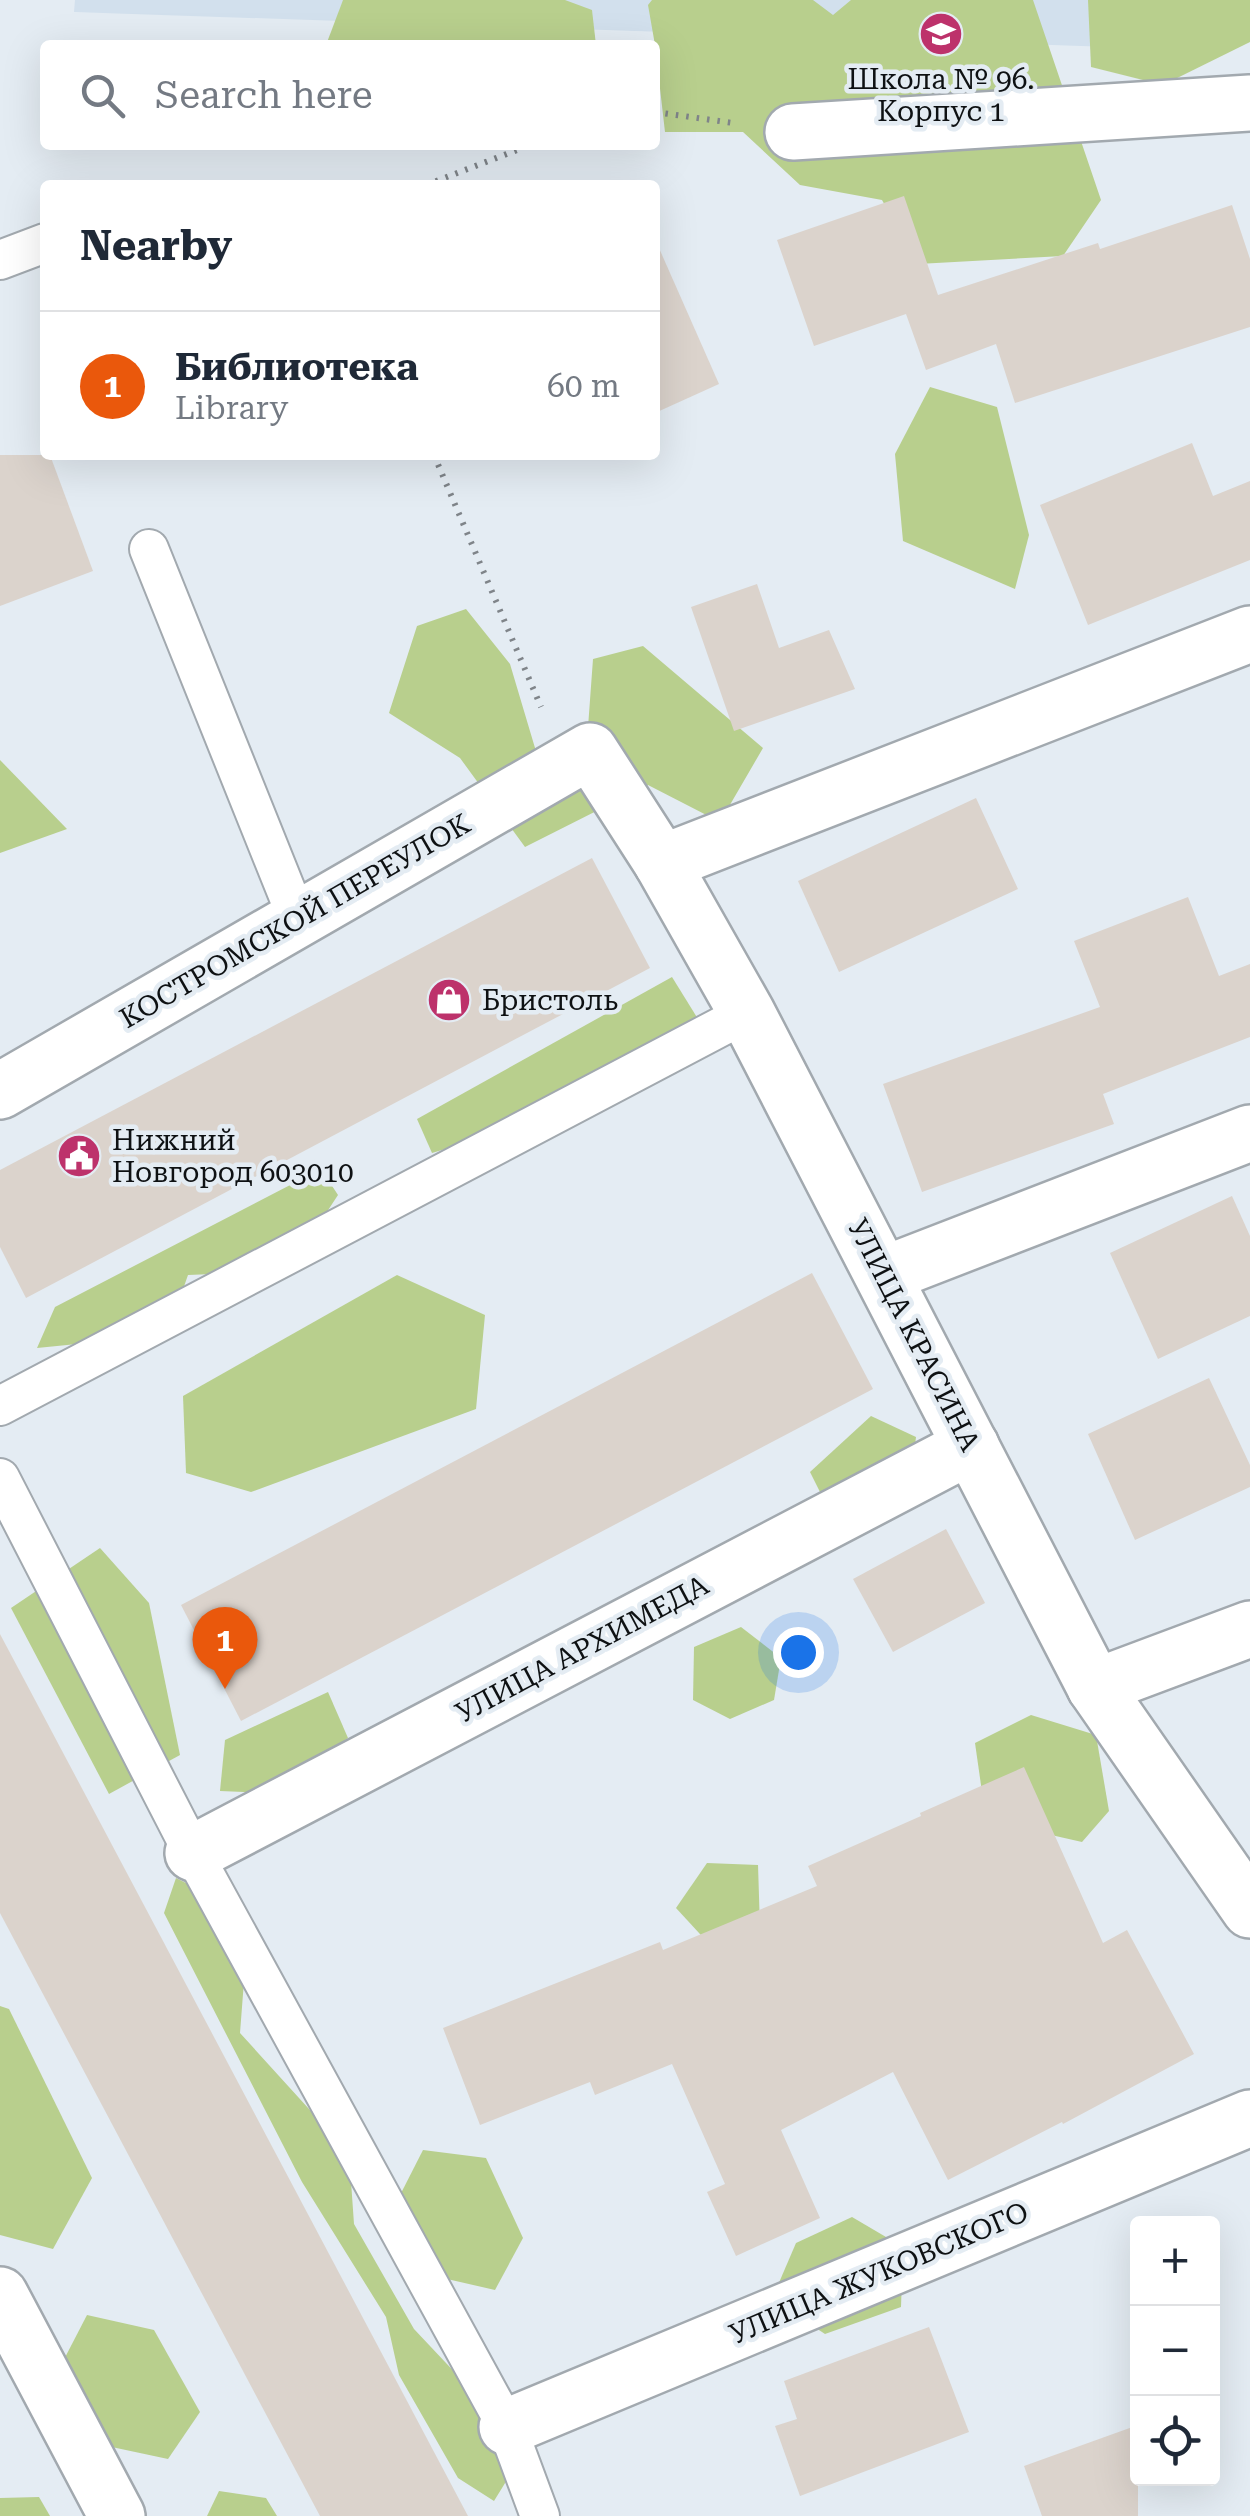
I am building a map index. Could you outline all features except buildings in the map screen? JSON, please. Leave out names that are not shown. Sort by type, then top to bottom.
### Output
[{"type":"street","points":[[794,132],[1250,103]]},
{"type":"street","points":[[662,863],[1250,634]]},
{"type":"street","name":"УЛИЦА КРАСИНА","points":[[578,758],[662,863],[747,1013],[1095,1687],[1250,1910]]},
{"type":"street","name":"КОСТРОМСКОЙ ПЕРЕУЛОК","points":[[0,1091],[578,758]]},
{"type":"street","points":[[883,1274],[1250,1133]]},
{"type":"street","name":"УЛИЦА АРХИМЕДА","points":[[193,1853],[971,1446]]},
{"type":"street","points":[[1095,1687],[1250,1629]]},
{"type":"street","name":"УЛИЦА ЖУКОВСКОГО","points":[[507,2427],[1250,2118]]},
{"type":"street","points":[[0,2295],[118,2516]]},
{"type":"lane","points":[[0,260],[40,245]]},
{"type":"lane","points":[[149,549],[298,920]]},
{"type":"lane","points":[[0,1406],[747,1013]]},
{"type":"lane","points":[[0,1478],[193,1853],[507,2427],[540,2516]]},
{"type":"path","points":[[660,113],[794,132]]},
{"type":"path","points":[[439,180],[517,150]]},
{"type":"path","points":[[436,460],[578,758]]},
{"type":"shaded area","name":"Школа № 96. Корпус 1","points":[[75,0],[1138,0],[1139,48],[74,12]]},
{"type":"green space","points":[[343,0],[565,0],[592,10],[595,40],[328,40]]},
{"type":"green space","points":[[652,0],[813,0],[833,15],[851,0],[1033,0],[1101,200],[1063,256],[918,264],[882,200],[800,185],[743,132],[665,132],[660,40],[654,40],[648,5]]},
{"type":"green space","points":[[1088,0],[1250,0],[1250,42],[1163,85],[1091,67]]},
{"type":"green space","points":[[930,387],[997,407],[1029,535],[1015,589],[903,541],[895,454]]},
{"type":"green space","points":[[466,609],[510,664],[538,758],[587,741],[593,659],[643,646],[763,748],[720,822],[648,785],[525,847],[460,758],[389,713],[417,626]]},
{"type":"green space","points":[[0,760],[67,829],[0,853]]},
{"type":"green space","points":[[672,977],[698,1019],[628,1094],[432,1153],[417,1119]]},
{"type":"green space","points":[[321,1169],[338,1195],[288,1271],[188,1275],[167,1335],[37,1348],[55,1307]]},
{"type":"green space","points":[[397,1275],[485,1315],[476,1409],[251,1492],[186,1473],[183,1396]]},
{"type":"green space","points":[[871,1416],[916,1437],[909,1496],[839,1530],[810,1472]]},
{"type":"green space","points":[[100,1548],[149,1603],[180,1755],[109,1794],[11,1608]]},
{"type":"green space","points":[[741,1627],[781,1658],[774,1700],[730,1719],[693,1700],[694,1647]]},
{"type":"green space","points":[[328,1692],[348,1738],[270,1793],[220,1791],[225,1740]]},
{"type":"green space","points":[[1031,1715],[1096,1735],[1109,1811],[1082,1842],[986,1820],[975,1743]]},
{"type":"green space","points":[[707,1863],[758,1865],[760,1928],[711,1946],[676,1908]]},
{"type":"green space","points":[[176,1878],[212,1896],[245,1968],[240,2033],[349,2153],[354,2224],[414,2329],[494,2414],[513,2470],[494,2501],[458,2478],[399,2375],[386,2317],[302,2182],[164,1913]]},
{"type":"green space","points":[[0,2006],[9,2009],[92,2178],[53,2249],[0,2235]]},
{"type":"green space","points":[[423,2150],[486,2158],[523,2238],[495,2290],[434,2276],[395,2205]]},
{"type":"green space","points":[[852,2217],[903,2247],[901,2307],[825,2334],[772,2299],[796,2243]]},
{"type":"green space","points":[[87,2315],[154,2330],[200,2412],[168,2459],[93,2443],[58,2371]]},
{"type":"green space","points":[[219,2491],[266,2498],[277,2516],[207,2516]]},
{"type":"green space","points":[[39,2497],[50,2516],[0,2516],[0,2498]]},
{"type":"place","name":"Школа № 96. Корпус 1","points":[[941,34]]},
{"type":"place","name":"Бристоль","points":[[449,1000]]},
{"type":"place","name":"Нижний Новгород 603010","points":[[79,1156]]},
{"type":"place","name":"Библиотека","points":[[225,1689]]}]
